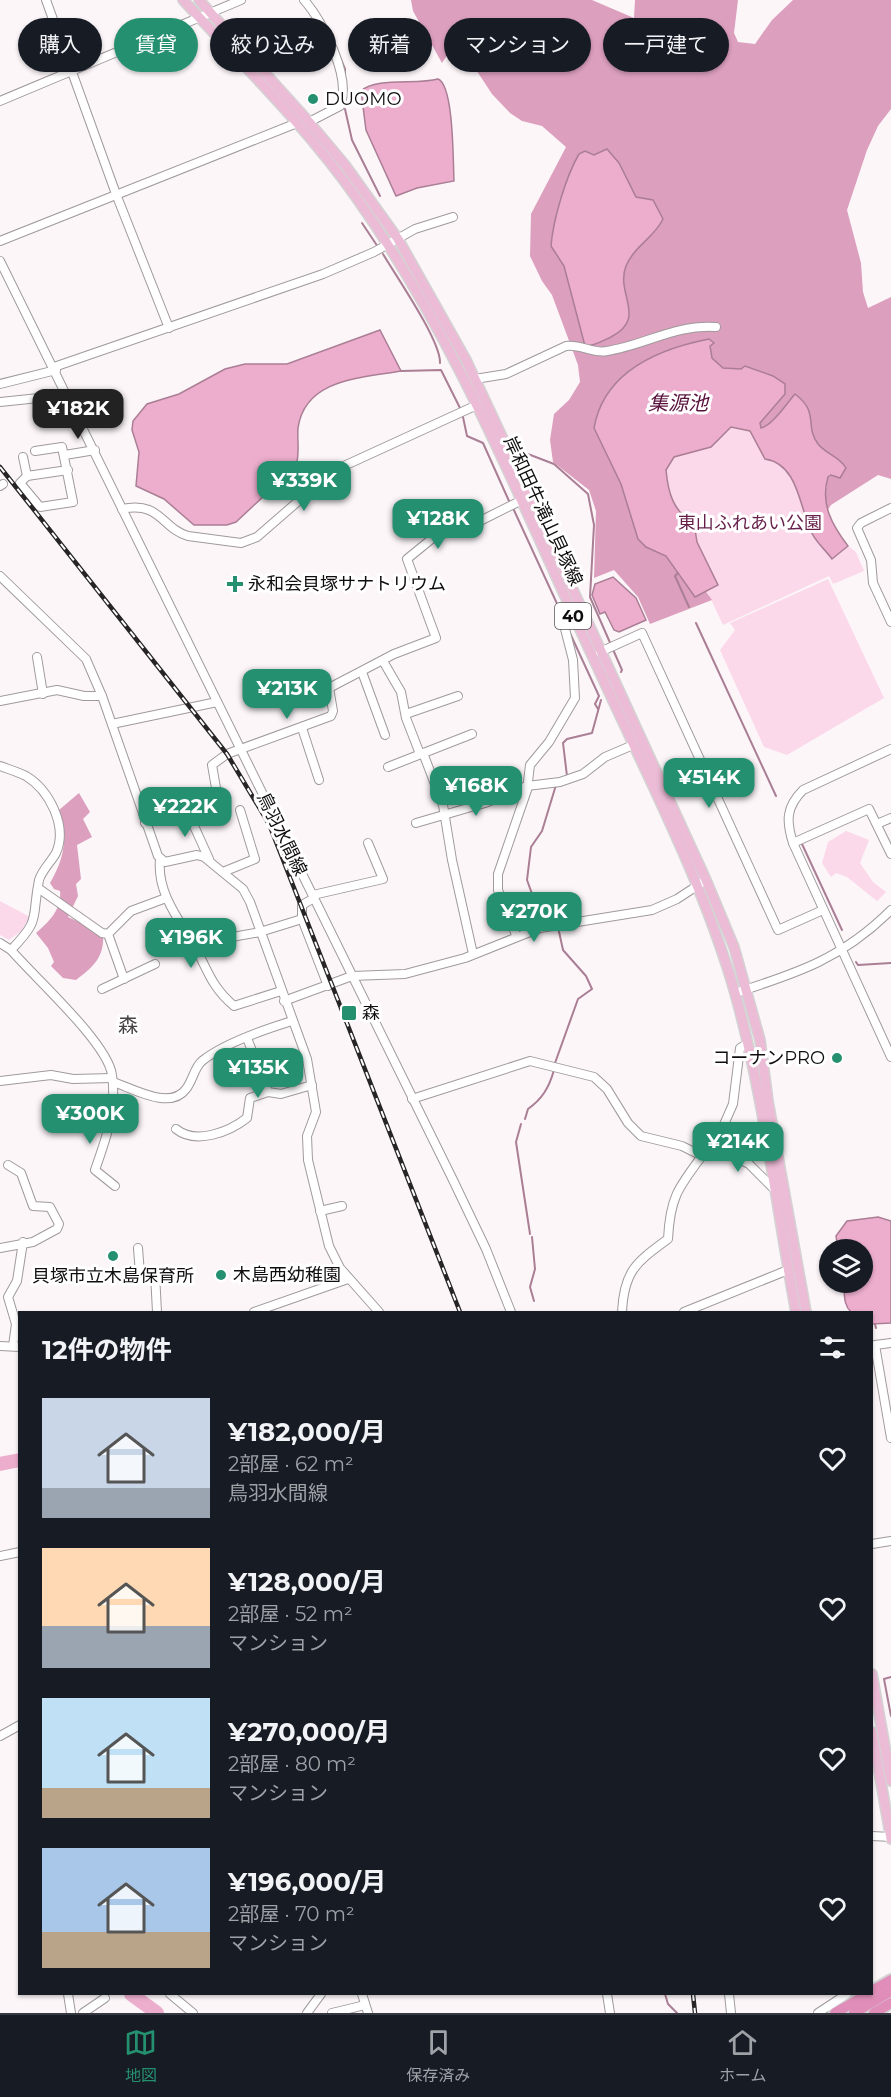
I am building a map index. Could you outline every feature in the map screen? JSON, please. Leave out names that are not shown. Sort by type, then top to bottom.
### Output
[{"type":"highway","points":[[873,1989],[891,1980]]},
{"type":"highway","points":[[854,2013],[891,1991]]},
{"type":"highway","points":[[835,2013],[864,1995]]},
{"type":"highway","points":[[874,2013],[891,2003]]},
{"type":"main road","name":"岸和田牛滝山貝塚線","points":[[183,0],[297,123],[357,198],[429,311],[477,405],[697,887],[735,993],[747,1044],[796,1311]]},
{"type":"main road","name":"岸和田牛滝山貝塚線","points":[[199,0],[345,165],[398,239],[442,313],[476,380],[728,928],[760,1040],[768,1101],[806,1311]]},
{"type":"main road","points":[[873,1680],[891,1781]]},
{"type":"main road","points":[[873,1738],[891,1837]]},
{"type":"street","points":[[46,0],[53,18]]},
{"type":"street","points":[[102,58],[241,0]]},
{"type":"street","points":[[304,0],[337,58],[343,79],[343,100],[340,106],[309,122]]},
{"type":"street","points":[[0,101],[70,72]]},
{"type":"street","points":[[72,72],[116,194],[169,328]]},
{"type":"street","points":[[0,241],[297,123]]},
{"type":"street","points":[[0,384],[55,369],[323,274],[387,245],[415,229],[453,218]]},
{"type":"street","name":"鳥羽水間線","points":[[0,261],[68,395],[486,1249],[510,1311]]},
{"type":"street","points":[[476,380],[506,374],[566,346],[577,345],[604,352],[673,330],[697,326],[716,327]]},
{"type":"street","points":[[0,402],[68,395]]},
{"type":"street","points":[[122,509],[134,507],[153,511],[181,534],[188,536],[242,543],[257,537],[333,471],[477,405]]},
{"type":"street","points":[[35,452],[62,447],[65,455],[68,470],[74,502],[40,507],[20,483],[27,476],[68,470]]},
{"type":"street","points":[[65,455],[95,450]]},
{"type":"street","points":[[23,457],[27,476]]},
{"type":"street","points":[[145,823],[216,792],[212,765],[241,749],[303,728],[333,714],[329,688],[436,638],[407,559],[434,537],[482,520],[520,501]]},
{"type":"street","points":[[891,508],[857,528],[871,560],[873,583],[891,622]]},
{"type":"street","points":[[0,576],[86,659],[102,696],[145,823],[160,860],[159,869],[166,898],[193,944],[210,980],[234,1006],[281,991]]},
{"type":"street","points":[[516,935],[498,890],[498,882],[527,786],[530,765],[549,742],[575,698],[573,660],[564,626],[575,620]]},
{"type":"street","points":[[600,652],[642,633],[778,930],[823,910]]},
{"type":"street","points":[[37,657],[43,694]]},
{"type":"street","points":[[383,661],[401,692],[406,714],[443,805],[474,954]]},
{"type":"street","points":[[362,672],[385,735]]},
{"type":"street","points":[[0,701],[57,690],[84,696],[102,696]]},
{"type":"street","points":[[406,714],[458,696]]},
{"type":"street","points":[[112,724],[217,702]]},
{"type":"street","points":[[303,728],[319,780]]},
{"type":"street","points":[[388,766],[472,734]]},
{"type":"street","points":[[416,823],[527,786],[560,782],[584,774],[605,757],[633,745]]},
{"type":"street","points":[[891,750],[803,790],[795,799],[788,818],[793,843],[891,1056]]},
{"type":"street","points":[[0,766],[26,776],[43,791],[56,816],[60,832],[56,852],[40,878],[32,925],[10,950]]},
{"type":"street","points":[[461,771],[471,806]]},
{"type":"street","points":[[185,806],[209,859],[246,893],[291,1021],[307,1059],[316,1112],[308,1136],[308,1160],[329,1246],[348,1279],[378,1311]]},
{"type":"street","points":[[793,843],[869,808],[891,855]]},
{"type":"street","points":[[223,872],[255,859],[240,810]]},
{"type":"street","points":[[877,824],[891,818]]},
{"type":"street","points":[[328,986],[302,919],[302,905],[313,897],[383,879],[369,843]]},
{"type":"street","points":[[160,860],[169,862],[197,855],[209,859]]},
{"type":"street","points":[[284,1001],[351,976],[405,974],[474,954],[516,935],[540,928],[652,910],[666,905],[706,880]]},
{"type":"street","points":[[38,888],[102,933],[108,934]]},
{"type":"street","points":[[108,934],[131,911],[166,898]]},
{"type":"street","points":[[735,993],[792,974],[843,951],[891,910]]},
{"type":"street","points":[[193,944],[260,932],[302,919]]},
{"type":"street","points":[[108,934],[124,979]]},
{"type":"street","points":[[0,943],[10,950],[81,1025],[101,1051],[112,1080],[113,1108],[109,1130],[95,1170],[115,1186]]},
{"type":"street","points":[[102,989],[155,964]]},
{"type":"street","points":[[0,1081],[29,1076],[112,1080],[161,1098],[178,1096],[187,1088],[203,1060],[247,1038],[291,1021]]},
{"type":"street","points":[[247,1038],[268,1092]]},
{"type":"street","points":[[717,1152],[722,1129],[734,1104],[740,1048],[747,1044]]},
{"type":"street","points":[[412,1099],[530,1061],[594,1077],[608,1089],[628,1123],[641,1136],[682,1146],[702,1156]]},
{"type":"street","points":[[176,1129],[190,1136],[213,1134],[226,1130],[247,1118],[250,1098],[268,1092],[281,1094],[312,1084]]},
{"type":"street","points":[[622,1311],[623,1297],[636,1262],[668,1239],[670,1209],[682,1182],[702,1156],[717,1152],[749,1164],[773,1188]]},
{"type":"street","points":[[0,1248],[33,1242],[57,1229],[59,1224],[50,1208],[33,1206],[21,1173],[8,1165]]},
{"type":"street","points":[[320,1211],[342,1206]]},
{"type":"street","points":[[0,1346],[16,1347],[16,1324],[8,1297],[17,1281],[23,1242]]},
{"type":"street","points":[[138,1248],[140,1274],[155,1274],[157,1311]]},
{"type":"street","points":[[686,1311],[788,1270]]},
{"type":"street","points":[[257,1311],[348,1279]]},
{"type":"street","points":[[891,1343],[875,1345],[891,1438]]},
{"type":"street","points":[[873,1544],[891,1541]]},
{"type":"street","points":[[0,1556],[18,1552]]},
{"type":"street","points":[[0,1736],[16,1727]]},
{"type":"street","points":[[873,1836],[891,1837]]},
{"type":"street","points":[[68,1995],[71,2013]]},
{"type":"street","points":[[171,1995],[193,2013]]},
{"type":"street","points":[[307,2013],[320,1995]]},
{"type":"street","points":[[608,1995],[610,2013]]},
{"type":"street","points":[[729,1995],[731,2013]]},
{"type":"street","points":[[818,2013],[845,1995]]},
{"type":"street","points":[[83,2013],[105,1998]]},
{"type":"street","points":[[332,2013],[367,2009]]},
{"type":"green space","name":"東山ふれあい公園","points":[[731,427],[750,431],[765,459],[784,469],[795,486],[812,533],[832,559],[848,546],[856,552],[864,571],[833,584],[829,576],[723,625],[707,591],[718,584],[697,542],[694,523],[681,513],[673,501],[666,470],[674,457],[711,447]]},
{"type":"green space","points":[[828,579],[884,698],[787,755],[764,747],[720,650],[735,630],[730,623]]},
{"type":"green space","points":[[846,831],[869,840],[860,863],[873,882],[886,892],[877,901],[847,877],[836,873],[831,877],[822,863],[828,842]]},
{"type":"green space","points":[[0,901],[30,917],[20,932],[9,940],[0,935]]},
{"type":"shaded area","points":[[411,0],[592,0],[634,18],[635,0],[738,0],[734,33],[738,42],[755,44],[772,20],[793,0],[891,0],[891,109],[878,126],[867,150],[847,210],[861,263],[863,292],[868,308],[891,297],[891,479],[878,475],[831,505],[827,511],[825,494],[828,477],[846,468],[736,419],[656,442],[648,508],[712,600],[650,624],[638,597],[614,570],[594,578],[596,511],[589,490],[553,462],[550,440],[554,414],[569,400],[580,382],[578,365],[552,295],[542,281],[530,256],[531,214],[566,147],[542,126],[522,121],[510,113],[492,94],[478,72],[591,72],[591,18],[444,18],[444,60],[442,63],[432,45],[432,18],[417,18]]},
{"type":"shaded area","points":[[79,793],[90,812],[83,819],[92,837],[77,845],[81,879],[76,884],[78,896],[68,917],[103,933],[103,941],[97,961],[76,980],[63,978],[51,966],[54,962],[48,948],[36,933],[54,915],[59,904],[60,891],[54,889],[50,883],[59,865],[64,847],[64,829],[59,810]]},
{"type":"water","points":[[438,79],[443,84],[450,109],[454,181],[417,188],[396,196],[366,130],[361,91],[376,84]]},
{"type":"water","points":[[607,149],[619,163],[636,197],[653,200],[663,219],[655,231],[634,252],[626,266],[624,286],[629,314],[627,322],[622,330],[611,337],[585,346],[564,266],[551,246],[561,198],[579,154],[585,151],[594,155]]},
{"type":"water","points":[[380,330],[401,371],[338,383],[312,399],[303,411],[298,428],[296,466],[236,522],[227,525],[194,525],[164,499],[136,486],[139,452],[132,430],[133,421],[147,404],[179,394],[225,369],[245,364],[287,364]]},
{"type":"water","name":"集源池","points":[[709,339],[714,343],[710,346],[712,358],[723,368],[741,369],[745,366],[773,376],[785,384],[785,394],[760,423],[761,428],[774,419],[795,394],[803,401],[810,413],[812,431],[818,444],[846,468],[840,478],[831,475],[828,477],[826,496],[829,514],[848,546],[832,559],[812,533],[795,486],[784,468],[776,462],[765,459],[750,431],[731,427],[711,447],[674,457],[666,470],[673,501],[681,513],[694,523],[697,542],[718,585],[695,597],[666,556],[646,547],[638,539],[621,484],[594,428],[600,408],[609,391],[621,377],[636,366],[671,349]]},
{"type":"water","points":[[613,577],[636,598],[646,620],[619,632],[614,630],[605,612],[600,614],[592,595],[595,584]]},
{"type":"water","points":[[878,1217],[891,1221],[891,1323],[873,1324],[873,1311],[850,1311],[845,1299],[844,1293],[873,1293],[873,1239],[836,1239],[836,1236],[847,1221]]},
{"type":"waterway","points":[[339,55],[345,69],[345,78]]},
{"type":"waterway","points":[[345,109],[352,140],[380,196]]},
{"type":"waterway","points":[[362,223],[378,247]]},
{"type":"waterway","points":[[383,254],[426,325],[440,363]]},
{"type":"waterway","points":[[401,371],[441,370],[461,410]]},
{"type":"waterway","points":[[463,417],[467,436],[483,443],[509,501]]},
{"type":"waterway","points":[[520,451],[554,464],[588,494],[594,525],[590,597],[621,672]]},
{"type":"waterway","points":[[513,508],[565,621]]},
{"type":"waterway","points":[[678,573],[675,576],[689,607]]},
{"type":"waterway","points":[[696,623],[776,796]]},
{"type":"waterway","points":[[569,631],[599,696],[595,704],[598,709]]},
{"type":"waterway","points":[[567,776],[563,743],[567,739],[592,733],[601,700]]},
{"type":"waterway","points":[[543,924],[527,880],[531,847],[542,831],[556,785]]},
{"type":"waterway","points":[[802,844],[842,930]]},
{"type":"waterway","points":[[555,1063],[578,999],[592,989],[586,976],[563,950],[558,927]]},
{"type":"waterway","points":[[856,962],[858,965],[891,963]]},
{"type":"waterway","points":[[525,1119],[528,1109],[547,1088],[554,1070]]},
{"type":"waterway","points":[[521,1124],[516,1142],[530,1234]]},
{"type":"waterway","points":[[532,1237],[535,1269],[530,1287],[534,1301]]},
{"type":"waterway","points":[[875,1324],[876,1328]]},
{"type":"waterway","points":[[0,1464],[18,1460]]},
{"type":"waterway","points":[[891,1677],[884,1679],[891,1716]]},
{"type":"waterway","points":[[132,1995],[157,2013]]},
{"type":"waterway","points":[[665,1995],[668,2004],[677,2013]]},
{"type":"railway","points":[[0,467],[227,754],[269,824],[460,1311]]},
{"type":"railway","points":[[693,1995],[695,2013]]},
{"type":"place","name":"DUOMO","points":[[313,99]]},
{"type":"place","name":"永和会貝塚サナトリウム","points":[[235,584]]},
{"type":"place","name":"森","points":[[349,1013]]},
{"type":"place","name":"コーナンPRO","points":[[837,1058]]},
{"type":"place","name":"貝塚市立木島保育所","points":[[113,1256]]},
{"type":"place","name":"木島西幼稚園","points":[[221,1275]]},
{"type":"district","name":"森","points":[[128,1025]]}]
